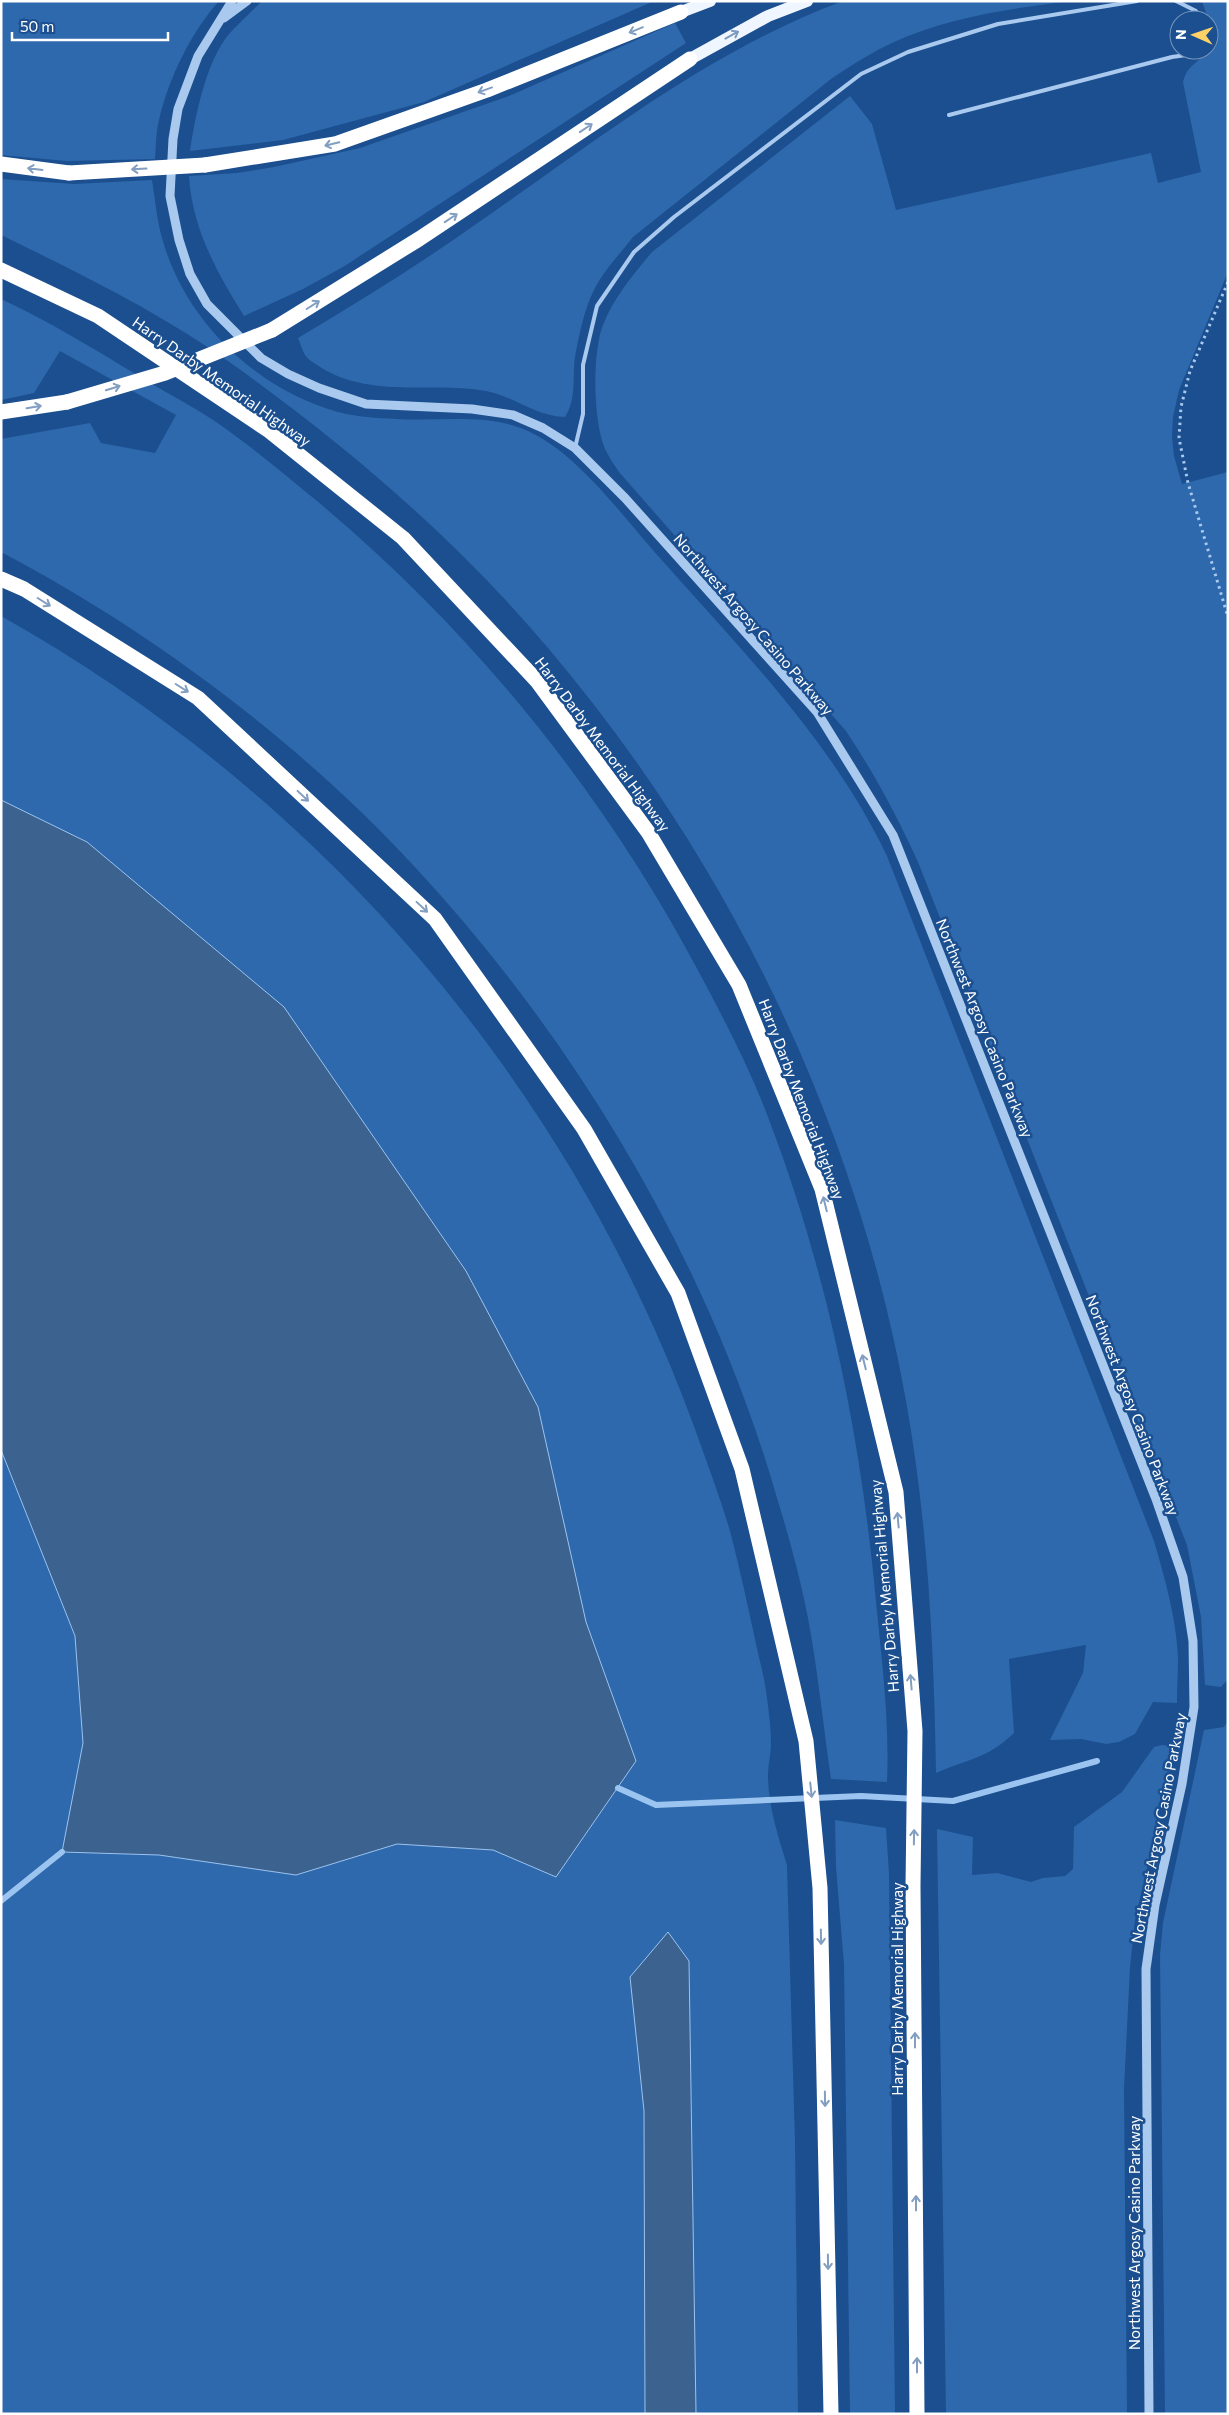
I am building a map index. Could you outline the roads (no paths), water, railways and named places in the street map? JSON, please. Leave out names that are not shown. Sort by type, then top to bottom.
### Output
[{"type":"highway","points":[[1,164],[69,173],[205,165],[334,144],[487,90],[681,12]]},
{"type":"highway","points":[[1,412],[67,402],[165,373],[272,330],[419,239],[690,59]]},
{"type":"highway","name":"Harry Darby Memorial Highway","points":[[1,270],[98,316],[268,430],[403,538],[537,681],[648,832],[739,985],[822,1190],[896,1492],[915,1731],[913,1886],[917,2414]]},
{"type":"highway","points":[[1,579],[24,590],[198,698],[435,918],[578,1121],[678,1293],[742,1470],[806,1741],[820,1888],[831,2414]]},
{"type":"main road","points":[[681,12],[710,1]]},
{"type":"main road","points":[[690,59],[768,16],[807,1]]},
{"type":"street","name":"Northwest Argosy Casino Parkway","points":[[232,1],[198,56],[178,109],[173,139],[170,196],[179,240],[190,274],[207,304],[261,358],[288,374],[319,388],[366,404],[472,409],[512,415],[543,428],[575,448],[625,498],[817,712],[893,834],[1156,1499],[1182,1577],[1193,1641],[1194,1707],[1182,1784],[1155,1904],[1146,1969],[1149,2414]]},
{"type":"street","name":"Northwest Argosy Casino Parkway","points":[[219,22],[247,1]]},
{"type":"lane","points":[[575,448],[583,414],[583,365],[597,306],[634,252],[674,217],[861,74],[908,52],[998,24],[1137,1]]},
{"type":"lane","points":[[1176,1],[1194,10]]},
{"type":"lane","points":[[949,115],[1169,58]]},
{"type":"waterway","points":[[618,1788],[656,1805],[861,1796],[953,1801],[1097,1761]]},
{"type":"waterway","points":[[1,1901],[62,1852]]}]
